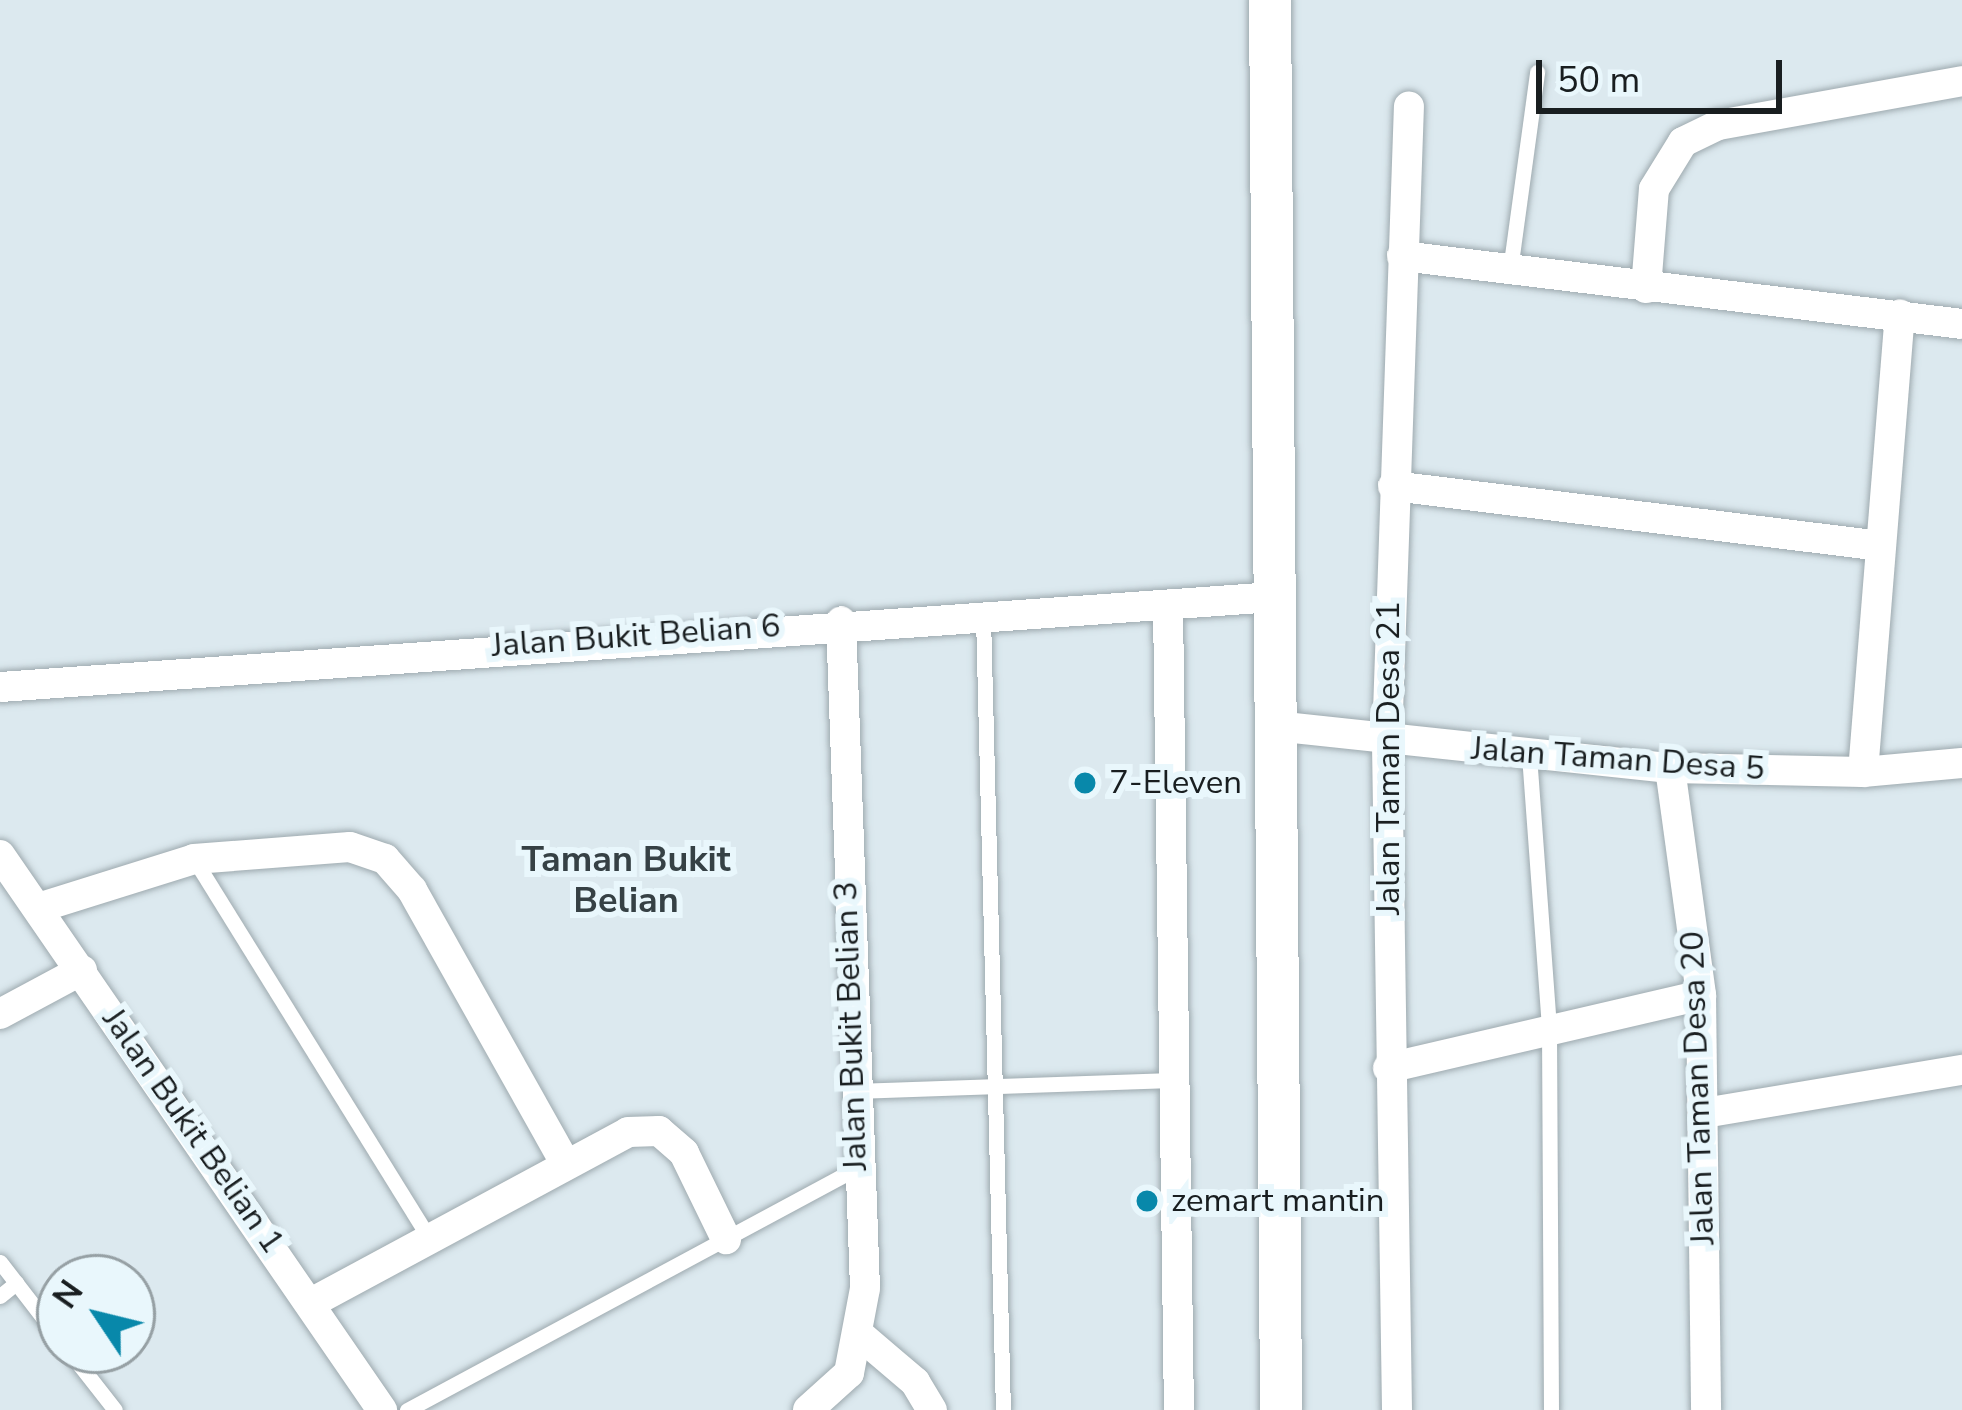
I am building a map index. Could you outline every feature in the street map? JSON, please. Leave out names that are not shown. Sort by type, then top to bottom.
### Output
[{"type":"main road","points":[[1270,0],[1281,1410]]},
{"type":"street","points":[[1646,288],[1654,189],[1683,142],[1718,125],[1962,82]]},
{"type":"street","name":"Jalan Taman Desa 21","points":[[1397,1410],[1388,1068],[1388,740],[1409,106]]},
{"type":"street","points":[[1402,256],[1962,324]]},
{"type":"street","points":[[1863,772],[1874,545],[1900,314]]},
{"type":"street","points":[[1393,486],[1874,545]]},
{"type":"street","name":"Jalan Bukit Belian 6","points":[[0,687],[841,621],[1273,597]]},
{"type":"street","points":[[1168,606],[1179,1410]]},
{"type":"street","name":"Jalan Bukit Belian 3","points":[[841,621],[861,1336]]},
{"type":"street","name":"Jalan Taman Desa 5","points":[[1275,726],[1670,768],[1863,772],[1962,763]]},
{"type":"street","name":"Jalan Taman Desa 20","points":[[1670,768],[1701,995],[1706,1410]]},
{"type":"street","points":[[38,908],[194,859],[350,847],[385,859],[412,890],[564,1161]]},
{"type":"street","name":"Jalan Bukit Belian 1","points":[[0,854],[382,1410]]},
{"type":"street","points":[[0,1014],[82,970]]},
{"type":"street","points":[[1388,1068],[1701,995]]},
{"type":"street","points":[[1704,1113],[1962,1070]]},
{"type":"street","points":[[311,1303],[564,1161],[628,1132],[659,1131],[684,1153],[726,1239]]},
{"type":"street","points":[[808,1410],[849,1373],[861,1336],[915,1382],[932,1410]]},
{"type":"lane","points":[[1510,270],[1537,72]]},
{"type":"lane","points":[[982,616],[1003,1410]]},
{"type":"lane","points":[[1529,755],[1549,1029],[1551,1410]]},
{"type":"lane","points":[[194,859],[428,1237]]},
{"type":"lane","points":[[851,1091],[1172,1080]]},
{"type":"lane","points":[[407,1410],[855,1168]]},
{"type":"lane","points":[[0,1262],[36,1309]]},
{"type":"lane","points":[[0,1296],[16,1283]]},
{"type":"lane","points":[[87,1374],[115,1410]]},
{"type":"place","name":"7-Eleven","points":[[1085,783]]},
{"type":"place","name":"zemart mantin","points":[[1147,1201]]},
{"type":"district","name":"Taman Bukit Belian","points":[[626,880]]}]
